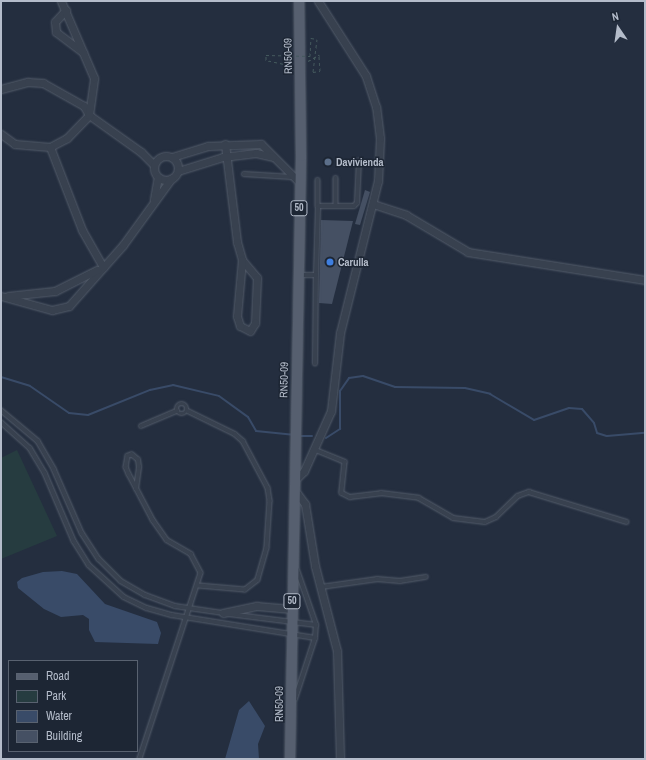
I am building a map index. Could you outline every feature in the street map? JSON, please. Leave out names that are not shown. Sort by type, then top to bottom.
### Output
[{"type":"main road","name":"RN50-09","points":[[290,759],[293,485],[296,415],[298,275],[297,180],[299,1]]},
{"type":"street","points":[[1,134],[15,144],[50,147],[67,138],[89,115],[94,78],[61,1]]},
{"type":"street","points":[[318,1],[366,76],[376,107],[380,138],[378,181],[340,333],[331,411],[316,450],[304,471],[293,485],[305,504],[320,587],[337,651],[340,759]]},
{"type":"street","points":[[66,10],[55,22],[56,32],[84,54]]},
{"type":"street","points":[[1,90],[28,82],[43,83],[84,106],[89,115],[141,152],[154,165],[158,177],[154,199]]},
{"type":"street","points":[[141,152],[172,157],[225,144],[261,144],[297,180]]},
{"type":"street","points":[[225,144],[234,222],[242,260],[237,316],[240,326],[250,331],[255,323],[257,278],[242,260]]},
{"type":"street","points":[[50,147],[82,230],[103,267]]},
{"type":"street","points":[[1,296],[37,308],[61,309],[78,299],[103,267],[123,245],[154,199],[178,171],[227,156],[256,153],[273,157]]},
{"type":"street","points":[[154,165],[161,156]]},
{"type":"street","points":[[172,157],[177,163],[178,171]]},
{"type":"street","points":[[158,177],[171,179]]},
{"type":"street","points":[[373,204],[406,215],[468,252],[645,280]]},
{"type":"street","points":[[1,296],[55,291],[103,267]]},
{"type":"street","points":[[223,613],[257,606],[291,608]]},
{"type":"lane","points":[[318,206],[336,206],[357,203],[359,161]]},
{"type":"lane","points":[[244,174],[297,180]]},
{"type":"lane","points":[[336,178],[336,206]]},
{"type":"lane","points":[[315,364],[318,180]]},
{"type":"lane","points":[[298,275],[316,275]]},
{"type":"lane","points":[[141,426],[177,411],[182,403],[187,406],[188,411],[235,434],[243,442],[268,488],[270,501],[267,548],[258,580],[245,590],[199,586]]},
{"type":"lane","points":[[1,410],[38,441],[54,469],[82,533],[99,559],[121,580],[145,595],[191,608],[223,613],[291,628],[315,638]]},
{"type":"lane","points":[[177,411],[183,415],[188,411]]},
{"type":"lane","points":[[1,422],[30,448],[45,473],[74,541],[105,582],[147,608],[187,618],[291,628],[316,625]]},
{"type":"lane","points":[[316,450],[345,462],[342,493],[350,498],[381,493],[420,498],[453,518],[486,522],[496,517],[518,496],[529,492],[627,522]]},
{"type":"lane","points":[[136,489],[139,467],[138,460],[132,455],[128,456],[126,467],[136,489],[164,536],[190,554],[197,563],[201,574],[199,586],[140,759]]},
{"type":"lane","points":[[291,711],[315,638],[316,625],[292,560]]},
{"type":"lane","points":[[320,587],[377,579],[400,581],[426,577]]},
{"type":"path","points":[[289,65],[266,60],[266,55],[310,56],[311,38],[317,39],[313,72],[320,71],[320,55]]},
{"type":"green space","points":[[17,450],[57,536],[1,559],[1,458]]},
{"type":"water","points":[[62,571],[77,574],[105,604],[157,622],[161,633],[158,644],[95,642],[89,630],[89,619],[83,615],[61,617],[44,609],[18,588],[17,582],[22,578],[43,572]]},
{"type":"water","points":[[249,701],[265,726],[258,744],[259,759],[225,759],[239,710]]},
{"type":"building","points":[[365,190],[370,192],[360,225],[355,224]]},
{"type":"building","name":"Carulla","points":[[321,220],[353,221],[332,304],[319,303]]},
{"type":"waterway","points":[[326,438],[340,429],[340,391],[349,378],[363,376],[395,387],[465,388],[490,394],[534,420],[569,408],[582,409],[594,423],[597,433],[607,436],[645,433]]},
{"type":"waterway","points":[[1,377],[30,386],[69,413],[88,415],[150,390],[173,385],[219,396],[248,417],[256,431],[293,435]]},
{"type":"waterway","points":[[299,436],[312,436]]},
{"type":"place","name":"Davivienda","points":[[328,162]]},
{"type":"place","name":"Carulla","points":[[330,262]]}]
